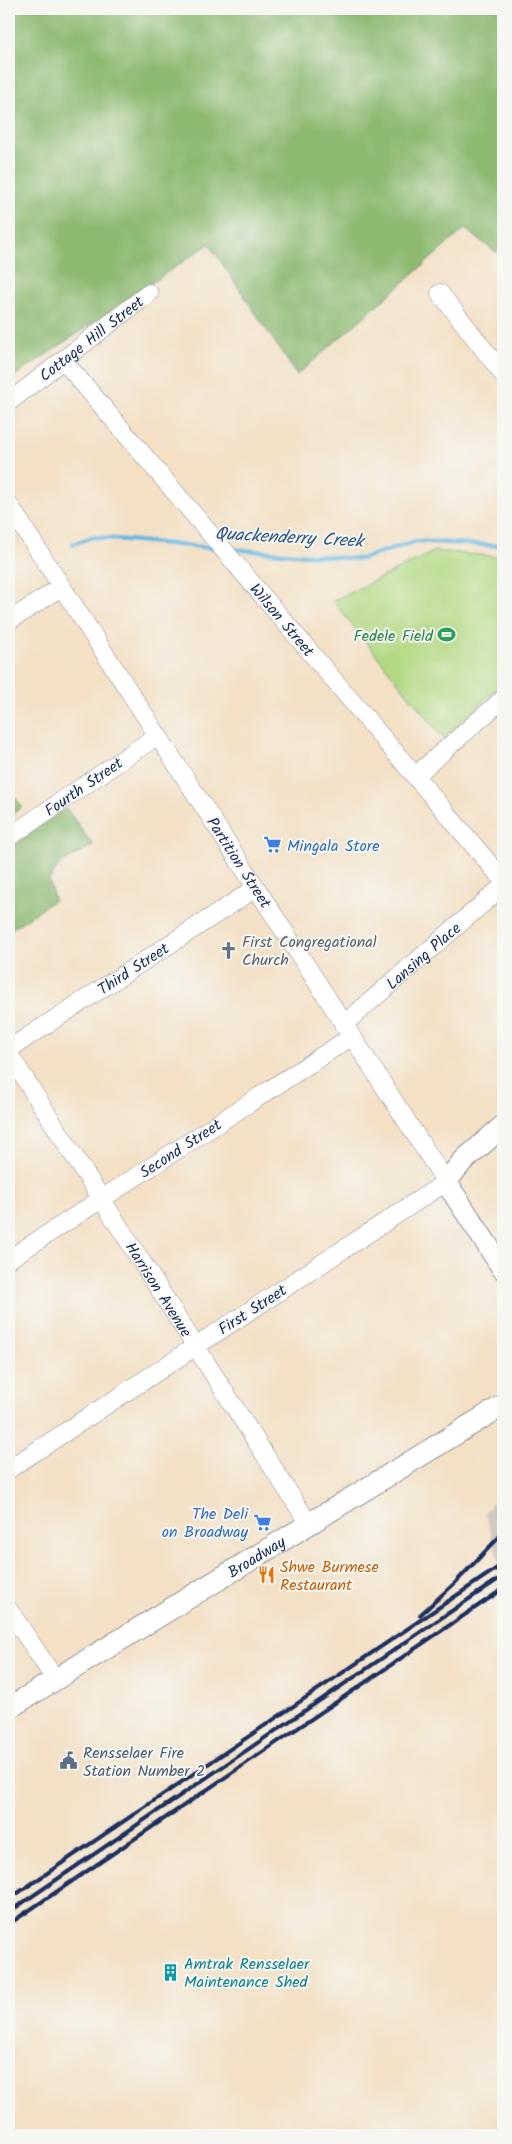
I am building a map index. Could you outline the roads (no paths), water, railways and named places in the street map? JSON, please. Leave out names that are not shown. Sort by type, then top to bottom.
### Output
[{"type":"street","name":"Cottage Hill Street","points":[[9,402],[149,293]]},
{"type":"street","points":[[440,294],[503,374]]},
{"type":"street","name":"Wilson Street","points":[[63,360],[503,880]]},
{"type":"street","name":"Partition Street","points":[[9,505],[347,1031],[503,1269]]},
{"type":"street","points":[[9,621],[61,587]]},
{"type":"street","points":[[415,776],[503,699]]},
{"type":"street","name":"Fourth Street","points":[[9,836],[158,735]]},
{"type":"street","name":"Lansing Place","points":[[347,1031],[503,886]]},
{"type":"street","name":"Third Street","points":[[9,1048],[256,888]]},
{"type":"street","name":"Second Street","points":[[9,1259],[101,1199],[347,1031]]},
{"type":"street","name":"Harrison Avenue","points":[[9,1054],[309,1524]]},
{"type":"street","points":[[446,1182],[462,1162],[503,1126]]},
{"type":"street","name":"First Street","points":[[9,1469],[446,1182]]},
{"type":"street","name":"Broadway","points":[[9,1708],[503,1405]]},
{"type":"street","points":[[9,1610],[55,1680]]},
{"type":"waterway","name":"Quackenderry Creek","points":[[73,544],[92,537],[215,548]]},
{"type":"waterway","name":"Quackenderry Creek","points":[[230,549],[361,559],[416,541],[503,546]]},
{"type":"railway","points":[[420,1615],[455,1583],[503,1533]]},
{"type":"railway","points":[[9,1899],[503,1564]]},
{"type":"railway","points":[[9,1912],[503,1576]]},
{"type":"railway","points":[[9,1924],[503,1589]]},
{"type":"place","name":"Fedele Field","points":[[447,635]]},
{"type":"place","name":"Mingala Store","points":[[273,845]]},
{"type":"place","name":"First Congregational Church","points":[[228,950]]},
{"type":"place","name":"The Deli on Broadway","points":[[262,1522]]},
{"type":"place","name":"Shwe Burmese Restaurant","points":[[266,1575]]},
{"type":"place","name":"Rensselaer Fire Station Number 2","points":[[69,1761]]},
{"type":"place","name":"Amtrak Rensselaer Maintenance Shed","points":[[170,1972]]}]
